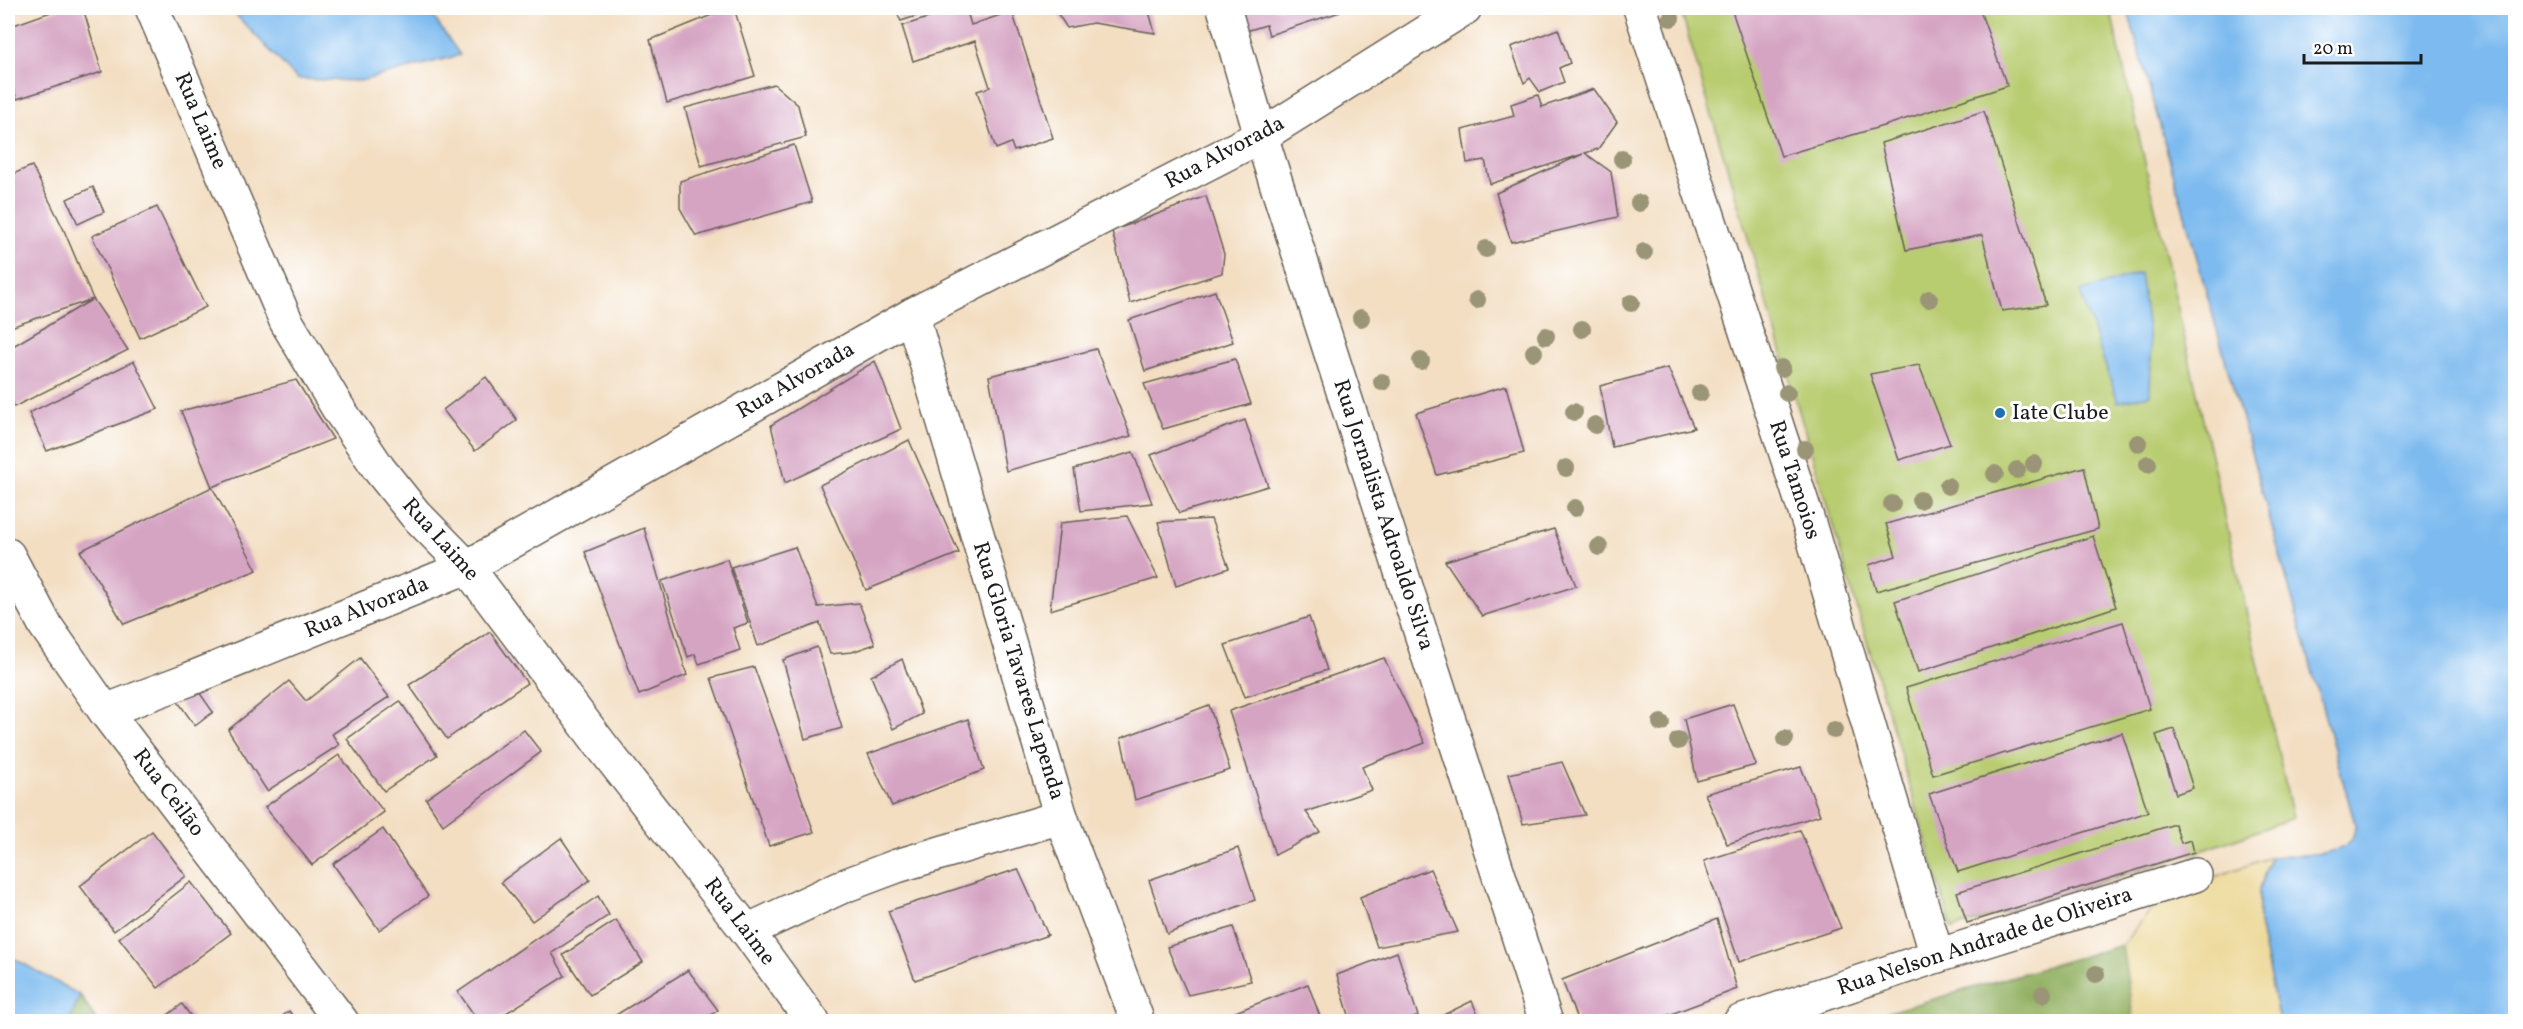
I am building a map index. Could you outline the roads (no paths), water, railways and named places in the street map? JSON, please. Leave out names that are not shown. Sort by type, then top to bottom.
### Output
[{"type":"street","name":"Rua Laime","points":[[152,8],[286,321],[338,408],[379,469],[415,514],[467,567],[601,745],[747,931],[813,1022]]},
{"type":"street","name":"Rua Jornalista Adroaldo Silva","points":[[1224,8],[1261,136],[1546,1022]]},
{"type":"street","name":"Rua Alvorada","points":[[105,711],[467,567],[912,315],[1261,136],[1465,8]]},
{"type":"street","name":"Rua Tamoios","points":[[1640,8],[1810,527],[1937,956]]},
{"type":"street","name":"Rua Gloria Tavares Lapenda","points":[[912,315],[1061,817],[1138,1022]]},
{"type":"street","name":"Rua Ceilão","points":[[8,555],[45,625],[105,711],[342,1022]]},
{"type":"street","points":[[747,931],[841,887],[897,866],[1061,817]]},
{"type":"street","name":"Rua Nelson Andrade de Oliveira","points":[[1740,1022],[1937,956],[2195,875]]},
{"type":"water","points":[[234,8],[427,8],[460,55],[360,81],[297,79],[237,16]]},
{"type":"water","points":[[2127,8],[2515,8],[2515,1021],[2279,1021],[2259,923],[2259,890],[2270,857],[2321,853],[2340,849],[2351,841],[2355,824]]},
{"type":"water","points":[[2140,273],[2151,351],[2150,395],[2118,402],[2080,292]]},
{"type":"water","points":[[8,946],[13,958],[80,995],[69,1021],[8,1021]]},
{"type":"place","name":"Iate Clube","points":[[2000,413]]}]
